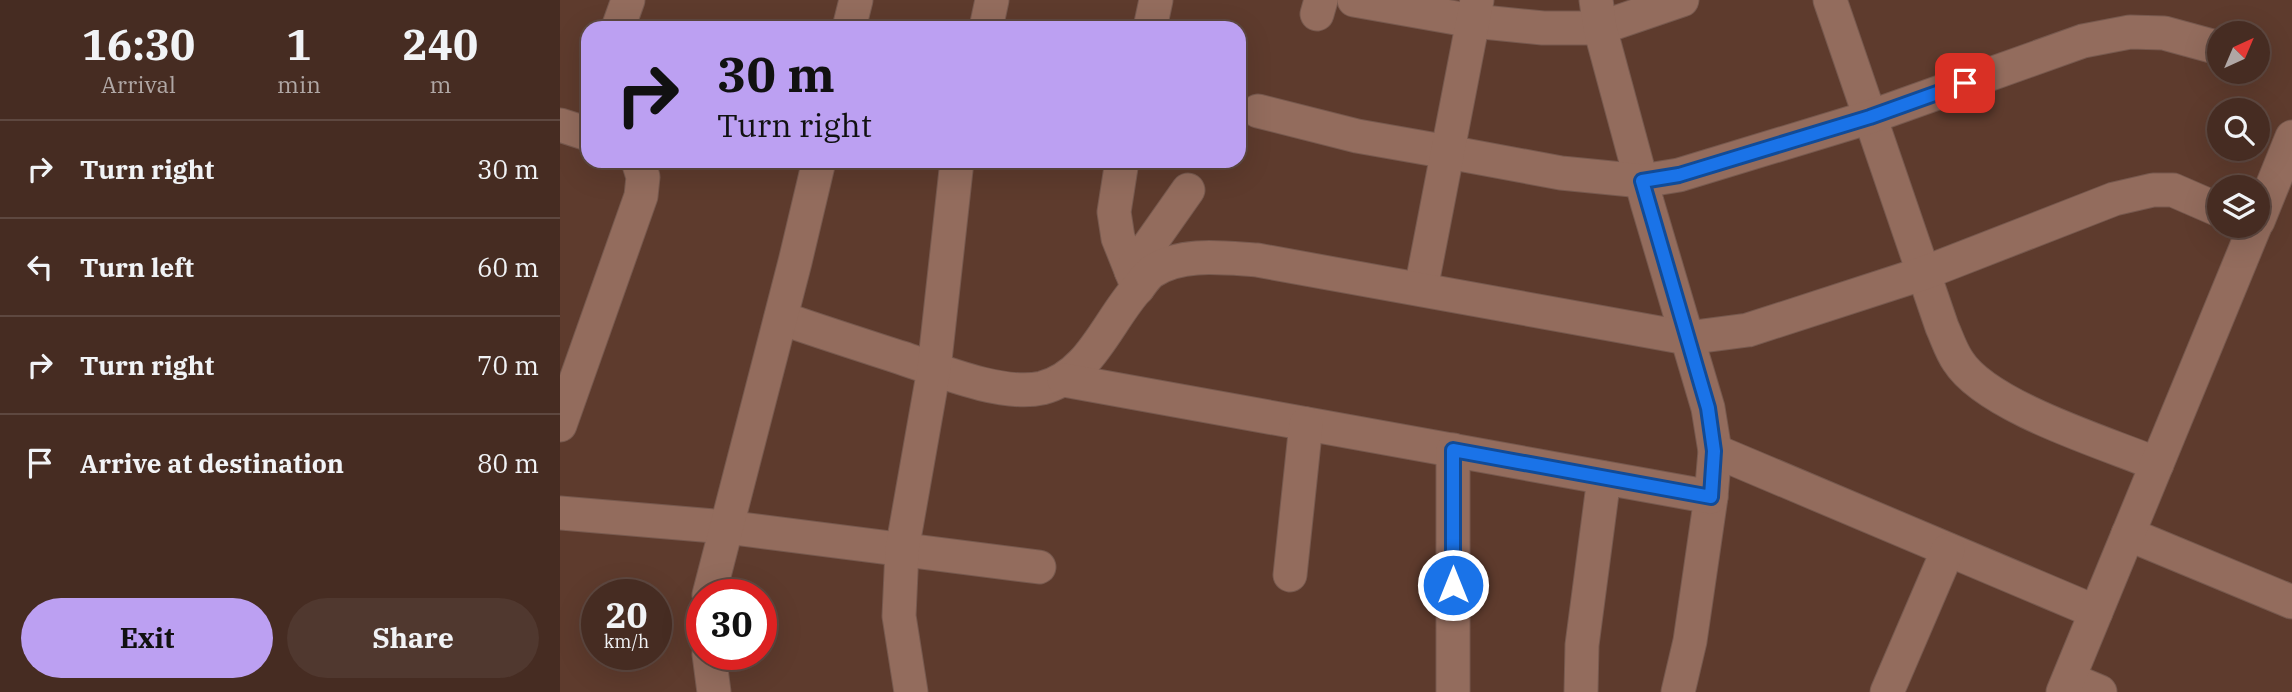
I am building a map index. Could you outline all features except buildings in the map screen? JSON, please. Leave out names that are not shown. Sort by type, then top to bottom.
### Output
[{"type":"street","points":[[620,21],[628,0]]},
{"type":"street","points":[[851,21],[856,0]]},
{"type":"street","points":[[988,21],[992,0]]},
{"type":"street","points":[[1152,21],[1156,0]]},
{"type":"street","points":[[1354,0],[1475,10],[1543,28],[1598,14],[1682,0]]},
{"type":"street","points":[[1830,0],[1942,327],[1958,361],[1974,379],[1996,395],[2032,413],[2157,464]]},
{"type":"street","points":[[1421,289],[1475,10]]},
{"type":"street","points":[[1598,14],[1642,181],[1708,408],[1714,451],[1711,497],[1690,641],[1678,692]]},
{"type":"street","points":[[1258,111],[1357,135],[1561,173],[1642,181],[1679,175],[1870,117],[2083,41],[2130,32],[2164,33],[2207,45]]},
{"type":"street","points":[[2270,189],[2292,137]]},
{"type":"street","points":[[560,425],[641,196],[643,177],[640,168]]},
{"type":"street","points":[[713,579],[817,168]]},
{"type":"street","points":[[911,692],[899,616],[902,550],[934,369],[956,168]]},
{"type":"street","points":[[1121,168],[1114,212],[1118,238],[1135,279]]},
{"type":"street","points":[[781,318],[960,378],[1009,388],[1040,388],[1063,380],[1085,362],[1123,306],[1135,279],[1188,190]]},
{"type":"street","points":[[1135,279],[1183,259],[1216,257],[1257,260],[1687,338],[1748,330],[1924,274],[2114,199],[2153,190],[2173,190],[2207,205]]},
{"type":"street","points":[[2100,692],[2066,686],[2250,238]]},
{"type":"street","points":[[1063,380],[1711,497]]},
{"type":"street","points":[[1290,575],[1306,424]]},
{"type":"street","points":[[1453,450],[1453,692]]},
{"type":"street","points":[[1714,451],[2096,612]]},
{"type":"street","points":[[1581,692],[1582,645],[1604,478]]},
{"type":"street","points":[[560,513],[726,527],[1039,567]]},
{"type":"street","points":[[2128,534],[2290,594]]},
{"type":"street","points":[[1887,692],[1948,550]]},
{"type":"street","points":[[711,670],[714,692]]},
{"type":"route","points":[[1453,585],[1453,450],[1711,497],[1714,451],[1708,408],[1642,181],[1679,175],[1870,117],[1965,83]]}]
